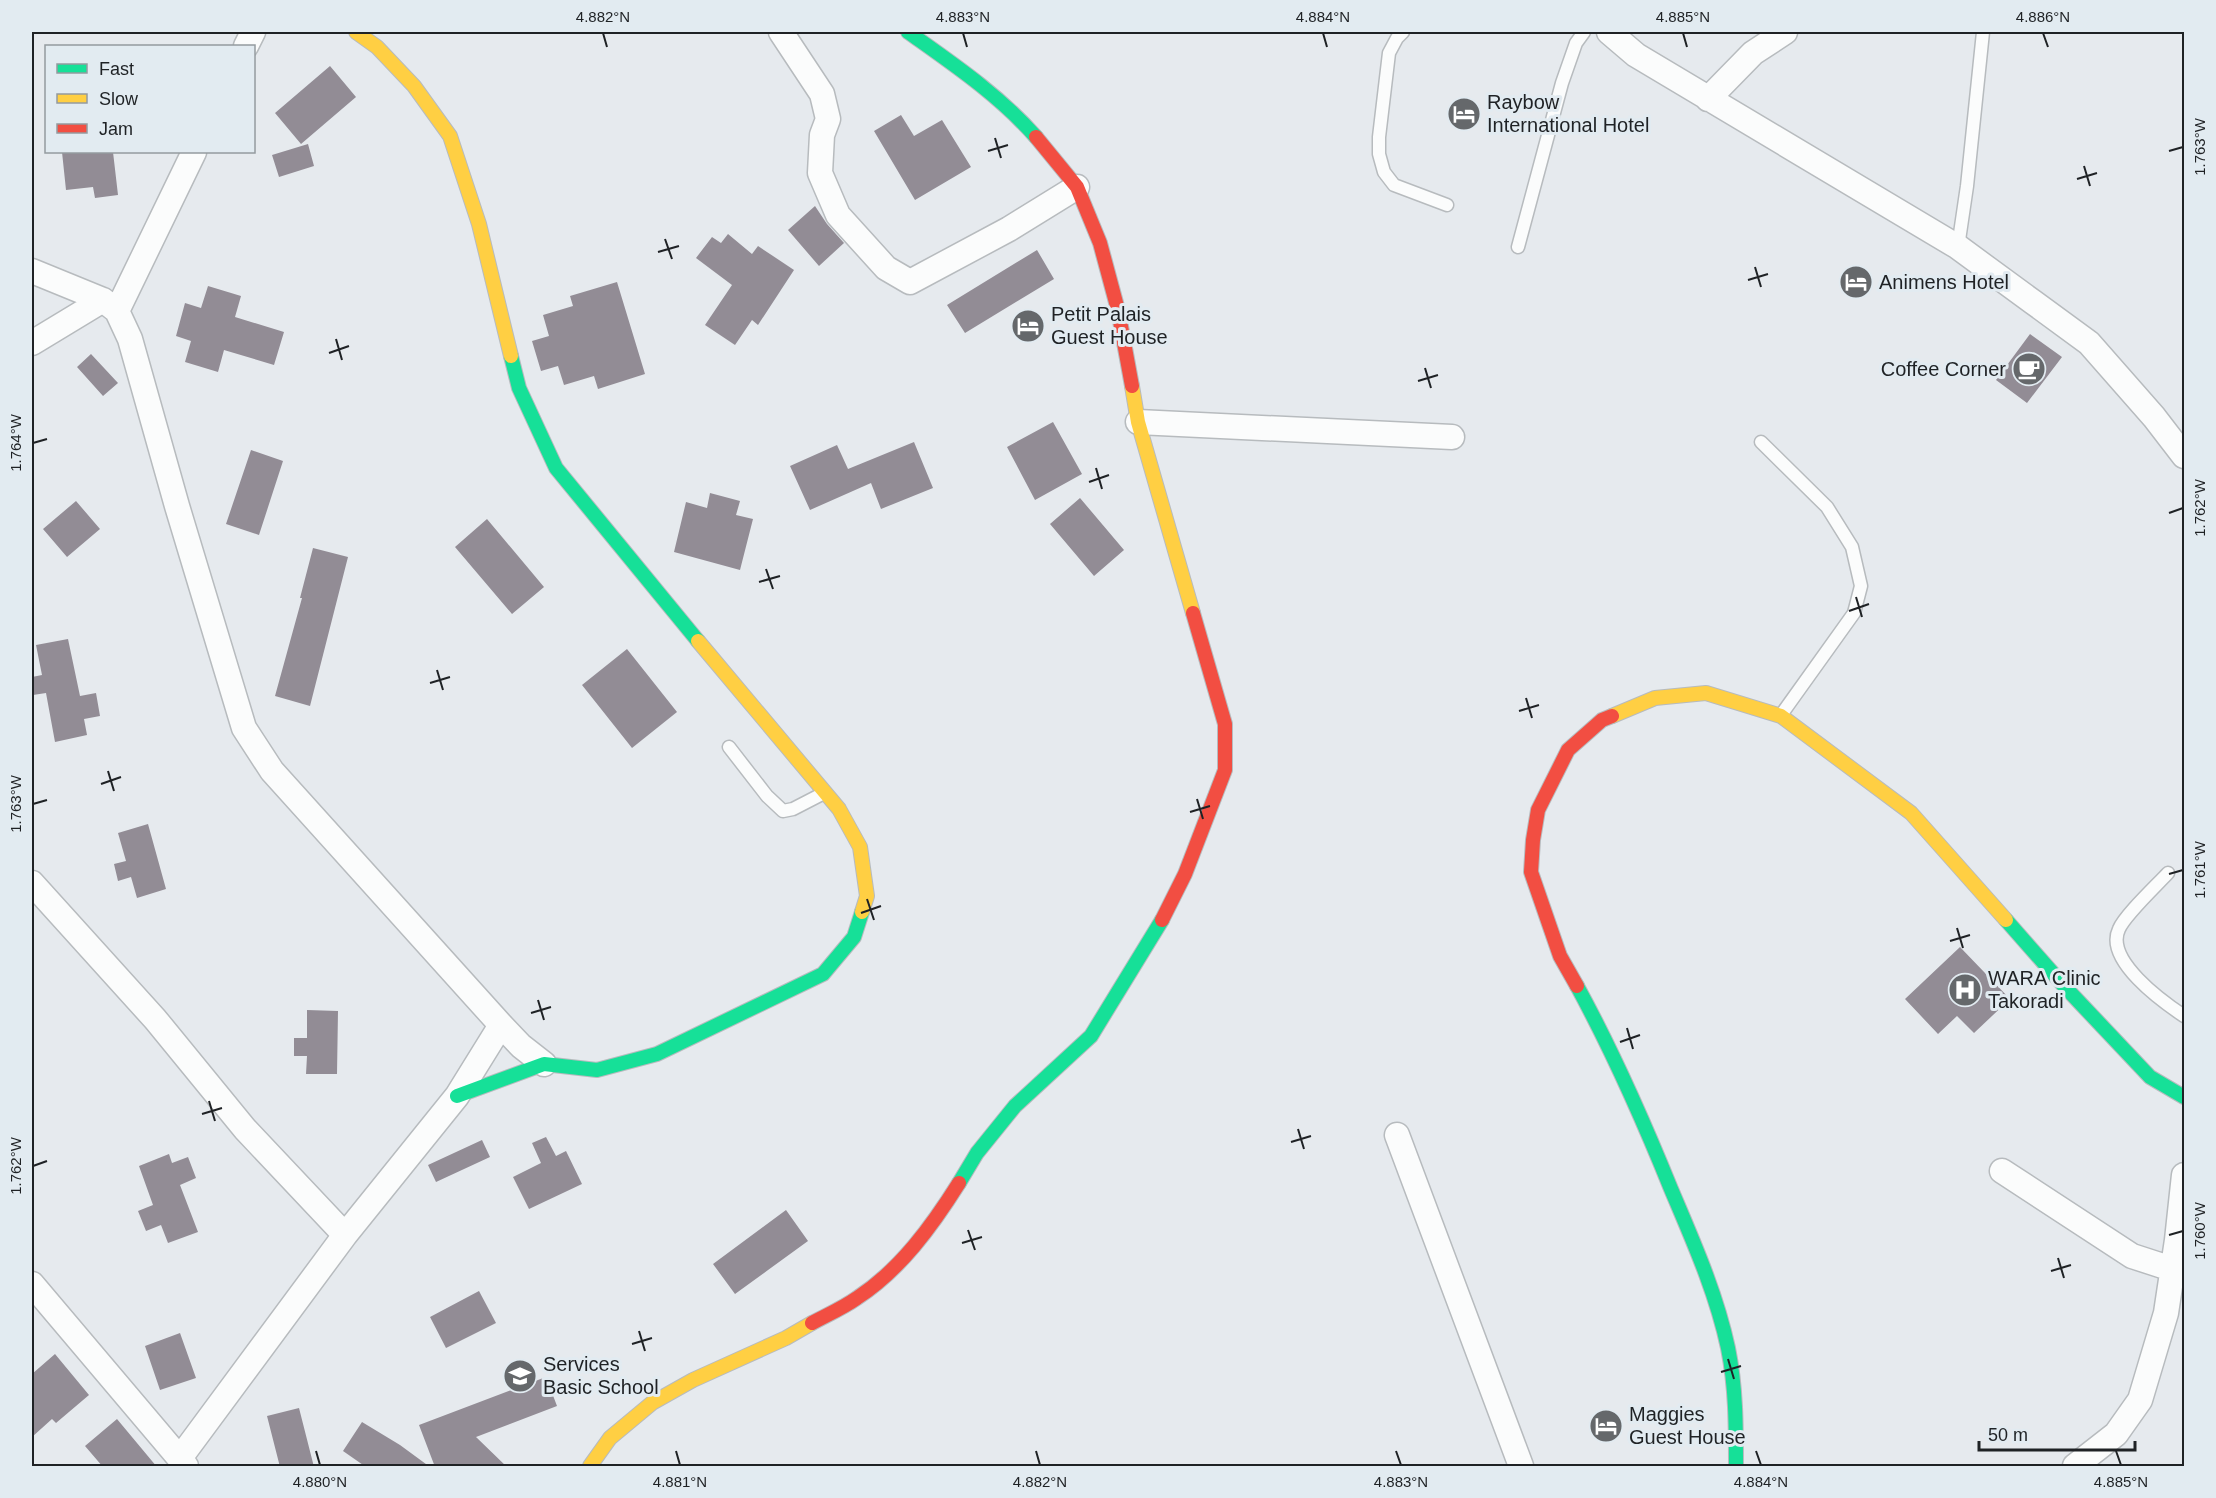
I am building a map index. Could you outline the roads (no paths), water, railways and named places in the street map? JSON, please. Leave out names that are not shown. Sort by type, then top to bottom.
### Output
[{"type":"street","points":[[356,32],[376,46],[414,86],[450,136],[479,224],[519,388],[556,468],[639,572],[838,810],[860,847],[867,896],[854,937],[823,974],[657,1054],[597,1070],[544,1064],[457,1096]]},
{"type":"street","points":[[781,32],[822,94],[828,119],[822,135],[820,173],[838,215],[886,268],[910,282],[1009,229],[1077,187]]},
{"type":"street","points":[[590,1467],[610,1438],[652,1403],[693,1380],[786,1338],[858,1298],[903,1260],[944,1207],[977,1153],[1015,1106],[1091,1036],[1153,937],[1185,874],[1225,770],[1225,724],[1138,422],[1118,310],[1100,243],[1077,187],[1019,117],[974,79],[908,32]]},
{"type":"street","points":[[1609,32],[1636,55],[1958,247],[2089,344],[2154,417],[2184,456]]},
{"type":"street","points":[[1708,99],[1754,52],[1785,32]]},
{"type":"street","points":[[32,343],[110,306],[193,153]]},
{"type":"street","points":[[32,271],[110,306],[130,339],[177,506],[244,728],[272,771],[501,1025],[521,1046],[544,1064]]},
{"type":"street","points":[[1138,422],[1452,437]]},
{"type":"street","points":[[1736,1467],[1736,1410],[1730,1359],[1711,1285],[1647,1131],[1603,1033],[1560,956],[1532,872],[1533,840],[1538,810],[1568,750],[1602,720],[1655,698],[1706,693],[1780,716],[1911,813],[2065,987],[2150,1077],[2184,1097]]},
{"type":"street","points":[[32,883],[155,1019],[245,1129],[345,1235]]},
{"type":"street","points":[[32,1284],[183,1462],[345,1235],[457,1096],[501,1025]]},
{"type":"street","points":[[1397,1136],[1521,1467]]},
{"type":"street","points":[[2002,1171],[2132,1256],[2172,1269]]},
{"type":"street","points":[[2075,1467],[2116,1434],[2140,1400],[2166,1313],[2184,1175]]},
{"type":"lane","points":[[1403,32],[1389,53],[1379,154],[1384,172],[1394,185],[1447,205]]},
{"type":"lane","points":[[1518,247],[1562,83],[1576,43],[1584,32]]},
{"type":"lane","points":[[1958,247],[1967,186],[1983,32]]},
{"type":"lane","points":[[1761,442],[1827,507],[1852,547],[1861,586],[1854,613],[1780,716]]},
{"type":"lane","points":[[729,747],[767,796],[783,811],[793,809],[825,793]]},
{"type":"lane","points":[[2168,873],[2119,929],[2115,942],[2119,953],[2137,979],[2184,1016]]},
{"type":"place","name":"Raybow International Hotel","points":[[1464,114]]},
{"type":"place","name":"Animens Hotel","points":[[1856,282]]},
{"type":"place","name":"Petit Palais Guest House","points":[[1028,326]]},
{"type":"place","name":"Coffee Corner","points":[[2029,369]]},
{"type":"place","name":"WARA Clinic Takoradi","points":[[1965,990]]},
{"type":"place","name":"Services Basic School","points":[[520,1376]]},
{"type":"place","name":"Maggies Guest House","points":[[1606,1426]]}]
